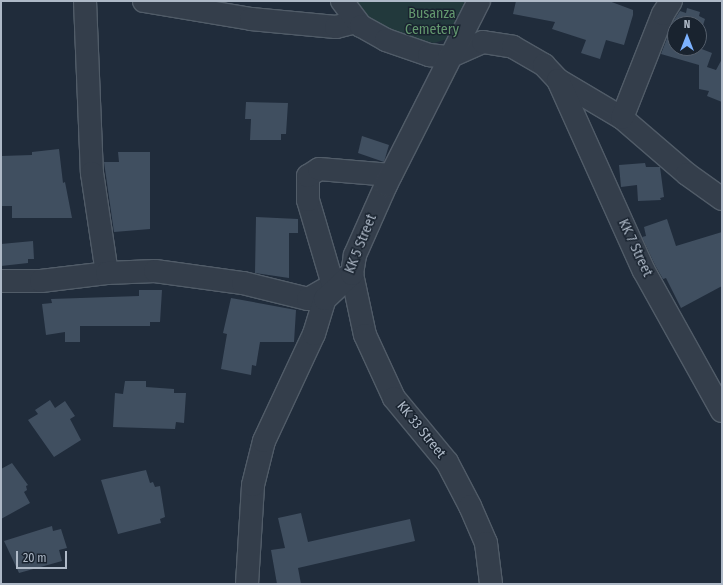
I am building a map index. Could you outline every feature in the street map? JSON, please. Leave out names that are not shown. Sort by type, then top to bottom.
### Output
[{"type":"street","points":[[85,1],[92,173],[107,273]]},
{"type":"street","points":[[144,1],[250,19],[336,27],[356,22]]},
{"type":"street","name":"KK 7 Street","points":[[342,1],[356,22],[386,40],[429,55],[450,57],[483,42],[513,47],[544,65],[558,80],[622,118],[687,174],[722,199]]},
{"type":"street","name":"KK 5 Street","points":[[247,584],[253,485],[264,441],[314,334],[325,299],[343,279],[391,175],[479,1]]},
{"type":"street","points":[[622,118],[663,14],[671,1]]},
{"type":"street","name":"KK 7 Street","points":[[558,80],[644,271],[716,381],[722,411]]},
{"type":"street","name":"KK 33 Street","points":[[391,175],[319,169],[308,176],[308,200],[343,279],[365,335],[394,398],[447,462],[470,506],[486,543],[491,584]]},
{"type":"street","points":[[1,281],[41,281],[107,273],[155,271],[243,283],[308,299],[343,279]]},
{"type":"green space","name":"Busanza Cemetery","points":[[351,1],[465,1],[447,39],[434,43],[380,30]]},
{"type":"building","points":[[516,1],[609,1],[633,10],[633,15],[624,45],[606,40],[600,59],[581,53],[586,40],[552,29],[555,22],[513,14]]},
{"type":"building","points":[[687,8],[700,12],[699,16],[677,16],[680,11],[686,13]]},
{"type":"building","points":[[667,38],[667,56],[661,54]]},
{"type":"building","points":[[707,51],[712,53],[707,67],[716,70],[722,59],[722,102],[707,96],[709,91],[699,89],[699,65],[668,56],[707,56]]},
{"type":"building","points":[[246,102],[288,103],[286,134],[281,134],[281,140],[250,140],[251,119],[245,119]]},
{"type":"building","points":[[362,136],[389,145],[384,162],[358,153]]},
{"type":"building","points":[[59,149],[63,183],[65,182],[72,218],[12,218],[12,206],[1,206],[1,156],[32,155],[32,152]]},
{"type":"building","points":[[118,152],[150,152],[150,229],[114,232],[104,162],[119,162]]},
{"type":"building","points":[[645,163],[646,167],[660,167],[664,197],[660,198],[661,200],[638,201],[637,185],[621,187],[619,165]]},
{"type":"building","points":[[256,217],[298,219],[298,233],[289,233],[289,278],[255,273]]},
{"type":"building","points":[[667,219],[676,246],[722,232],[722,286],[681,308],[666,278],[663,279],[655,265],[642,237],[646,236],[644,227]]},
{"type":"building","points":[[33,241],[34,259],[28,259],[28,263],[1,266],[1,244]]},
{"type":"building","points":[[139,290],[162,290],[160,322],[150,322],[150,326],[80,326],[80,342],[65,342],[65,332],[46,335],[42,304],[52,303],[51,299],[139,296]]},
{"type":"building","points":[[231,298],[296,310],[294,342],[260,342],[256,366],[252,365],[251,375],[221,369],[227,334],[223,333]]},
{"type":"building","points":[[125,381],[146,381],[146,387],[174,389],[174,393],[186,393],[184,423],[176,422],[175,429],[113,427],[115,393],[123,394]]},
{"type":"building","points":[[50,400],[55,408],[65,401],[75,416],[70,419],[81,440],[54,457],[28,420],[38,414],[35,410]]},
{"type":"building","points":[[12,463],[28,485],[26,486],[27,490],[24,492],[30,503],[1,519],[1,469]]},
{"type":"building","points":[[146,470],[150,483],[153,482],[155,487],[160,486],[165,517],[160,519],[161,523],[118,534],[101,480]]},
{"type":"building","points":[[301,513],[308,542],[410,519],[415,541],[298,568],[301,584],[277,584],[271,550],[285,548],[278,518]]},
{"type":"building","points":[[52,526],[53,531],[61,529],[67,548],[59,550],[62,561],[19,573],[4,541]]}]
